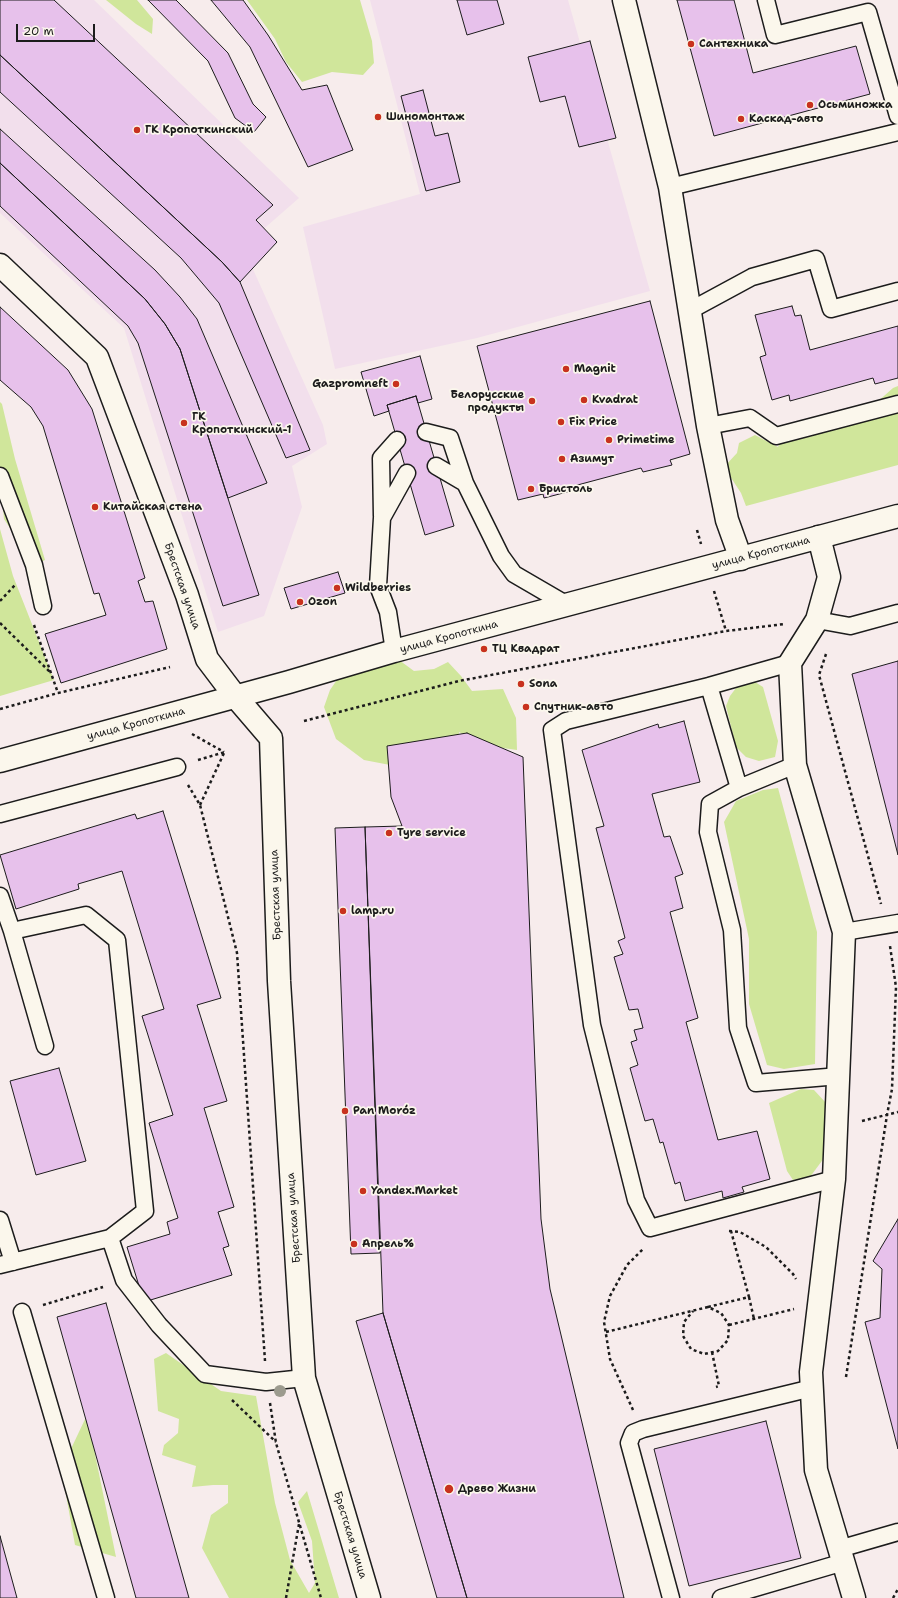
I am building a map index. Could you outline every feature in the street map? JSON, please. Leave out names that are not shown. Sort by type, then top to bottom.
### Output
[{"type":"street","points":[[624,0],[670,186],[691,310],[708,426],[727,520],[740,559]]},
{"type":"street","name":"Брестская улица","points":[[0,265],[97,357],[187,595],[206,659],[271,738],[279,981],[304,1378],[369,1598]]},
{"type":"street","name":"улица Кропоткина","points":[[0,761],[394,651],[569,606],[898,516]]},
{"type":"street","points":[[819,538],[829,577],[817,620],[790,663],[795,765],[844,932],[834,1179],[811,1372],[816,1470],[854,1598]]},
{"type":"lane","points":[[766,0],[775,36],[868,12],[898,116]]},
{"type":"lane","points":[[670,186],[898,132]]},
{"type":"lane","points":[[691,310],[752,278],[816,259],[831,309],[898,291]]},
{"type":"lane","points":[[708,426],[750,418],[776,436],[898,404]]},
{"type":"lane","points":[[426,432],[450,438],[465,483],[501,556],[514,574],[569,606]]},
{"type":"lane","points":[[394,651],[388,612],[378,586],[382,518],[381,458],[397,440]]},
{"type":"lane","points":[[436,466],[465,483]]},
{"type":"lane","points":[[382,518],[407,473]]},
{"type":"lane","points":[[0,476],[34,565],[43,606]]},
{"type":"lane","points":[[817,620],[850,626],[898,613]]},
{"type":"lane","points":[[790,663],[709,686],[566,722],[552,730],[592,1024],[636,1200],[650,1228],[834,1179]]},
{"type":"lane","points":[[709,686],[739,788]]},
{"type":"lane","points":[[795,765],[739,788],[710,804],[708,832],[732,930],[738,1028],[756,1083],[839,1076]]},
{"type":"lane","points":[[0,814],[177,767]]},
{"type":"lane","points":[[0,896],[12,931],[45,1046]]},
{"type":"lane","points":[[0,1220],[6,1263],[110,1238],[145,1211],[116,940],[86,915],[12,931]]},
{"type":"lane","points":[[844,932],[898,923]]},
{"type":"lane","points":[[110,1238],[124,1280],[159,1325],[205,1374],[266,1382],[304,1378]]},
{"type":"lane","points":[[22,1312],[106,1598]]},
{"type":"lane","points":[[671,1598],[629,1443],[633,1433],[643,1429],[812,1388]]},
{"type":"lane","points":[[721,1598],[837,1564],[842,1557],[898,1532]]},
{"type":"path","points":[[714,589],[726,631]]},
{"type":"path","points":[[43,606],[31,616],[58,692]]},
{"type":"path","points":[[304,722],[459,681],[726,631],[817,620]]},
{"type":"path","points":[[0,623],[51,672]]},
{"type":"path","points":[[0,709],[58,692],[170,667]]},
{"type":"path","points":[[200,805],[225,752],[177,767],[200,805],[237,953],[266,1382],[276,1443],[321,1598]]},
{"type":"path","points":[[837,1127],[898,1112]]},
{"type":"path","points":[[725,1230],[740,1232],[766,1247],[793,1274],[799,1284]]},
{"type":"path","points":[[732,1231],[754,1319]]},
{"type":"path","points":[[643,1429],[610,1359],[604,1322],[610,1296],[627,1265],[646,1246]]},
{"type":"path","points":[[22,1312],[124,1280]]},
{"type":"path","points":[[606,1332],[749,1297]]},
{"type":"path","points":[[693,1311],[684,1322],[683,1336],[691,1349],[704,1354],[718,1351],[728,1340],[729,1325],[721,1313],[708,1307]]},
{"type":"path","points":[[729,1325],[800,1308]]},
{"type":"path","points":[[712,1352],[719,1386],[713,1390],[708,1398],[713,1412]]},
{"type":"path","points":[[205,1374],[276,1443]]},
{"type":"path","points":[[286,1598],[299,1524]]},
{"type":"path","points":[[893,1598],[898,1589]]},
{"type":"shaded area","points":[[0,0],[94,0],[299,198],[243,247],[323,425],[327,444],[292,466],[302,507],[264,616],[218,632],[124,328],[0,213]]},
{"type":"shaded area","points":[[370,0],[568,0],[650,291],[477,338],[335,369],[303,227],[420,194]]},
{"type":"green space","points":[[106,0],[137,0],[153,19],[152,34],[136,24]]},
{"type":"green space","points":[[247,0],[360,0],[372,41],[374,63],[363,75],[332,72],[302,82],[286,62],[275,39]]},
{"type":"green space","points":[[898,386],[898,465],[746,506],[741,493],[724,467],[737,453],[739,443],[755,435],[778,447],[784,434],[795,440],[813,436],[839,420],[851,407],[859,414],[876,403],[893,388]]},
{"type":"green space","points":[[0,402],[2,404],[15,459],[45,560],[34,565],[4,519],[0,477]]},
{"type":"green space","points":[[0,529],[13,576],[54,680],[0,696]]},
{"type":"green space","points":[[399,660],[414,671],[434,669],[448,662],[472,691],[503,689],[516,718],[517,750],[482,745],[459,732],[457,750],[411,769],[364,760],[336,739],[324,707],[330,690],[341,674]]},
{"type":"green space","points":[[755,682],[763,687],[778,741],[775,757],[759,761],[746,757],[736,747],[726,706],[730,696],[736,688]]},
{"type":"green space","points":[[778,788],[817,932],[815,1064],[784,1069],[767,1065],[749,1004],[749,939],[724,822],[736,801],[763,790]]},
{"type":"green space","points":[[801,1089],[814,1090],[827,1104],[827,1154],[810,1177],[793,1180],[787,1171],[769,1103]]},
{"type":"green space","points":[[166,1353],[221,1391],[256,1396],[275,1503],[290,1560],[309,1593],[315,1583],[312,1541],[298,1502],[307,1491],[339,1598],[229,1598],[202,1548],[211,1515],[228,1503],[228,1485],[192,1487],[196,1466],[162,1455],[164,1445],[178,1433],[179,1419],[158,1411],[154,1359]]},
{"type":"green space","points":[[87,1415],[116,1557],[75,1545],[66,1495],[60,1472]]},
{"type":"building","name":"ГК Кропоткинский","points":[[0,0],[54,0],[273,205],[256,220],[277,242],[240,282],[222,262],[0,55]]},
{"type":"building","points":[[148,0],[176,0],[228,53],[253,104],[266,117],[254,132],[235,118],[208,61]]},
{"type":"building","points":[[211,0],[243,0],[268,35],[302,90],[327,85],[353,150],[308,167],[250,47]]},
{"type":"building","points":[[457,0],[497,0],[504,24],[467,35]]},
{"type":"building","points":[[677,0],[734,0],[753,73],[856,46],[870,94],[714,136]]},
{"type":"building","points":[[590,41],[616,138],[579,147],[565,96],[540,102],[528,57]]},
{"type":"building","points":[[0,55],[222,262],[240,282],[310,450],[286,458],[219,303],[181,258],[0,92]]},
{"type":"building","points":[[423,90],[435,136],[448,133],[460,182],[426,191],[401,96]]},
{"type":"building","points":[[0,129],[155,270],[180,297],[197,319],[267,483],[228,498],[180,349],[165,324],[145,299],[0,163]]},
{"type":"building","name":"ГК Кропоткинский-1","points":[[0,163],[145,299],[165,324],[180,349],[259,595],[223,606],[138,343],[128,326],[0,206]]},
{"type":"building","name":"Kvadrat","points":[[650,301],[690,454],[670,460],[672,465],[643,472],[641,468],[570,487],[571,491],[544,498],[543,494],[518,500],[477,346]]},
{"type":"building","points":[[792,306],[795,316],[801,315],[810,350],[898,326],[898,378],[875,384],[873,378],[790,401],[789,395],[772,400],[760,357],[766,355],[755,315]]},
{"type":"building","name":"Китайская стена","points":[[0,307],[68,370],[92,409],[145,578],[138,581],[145,602],[153,601],[167,649],[61,683],[45,634],[106,615],[99,593],[94,594],[43,426],[31,407],[0,380]]},
{"type":"building","name":"Gazpromneft","points":[[420,356],[432,399],[418,403],[416,396],[387,405],[389,411],[374,416],[361,372]]},
{"type":"building","points":[[416,396],[454,526],[425,535],[387,405]]},
{"type":"building","points":[[338,572],[345,593],[291,609],[284,588]]},
{"type":"building","points":[[898,661],[898,855],[852,674]]},
{"type":"building","points":[[684,721],[700,782],[652,794],[664,837],[670,836],[683,874],[675,877],[683,908],[670,912],[698,1018],[686,1022],[718,1140],[757,1131],[770,1179],[742,1187],[744,1192],[723,1198],[722,1191],[685,1201],[680,1182],[675,1184],[663,1142],[660,1143],[653,1119],[645,1121],[630,1068],[638,1065],[631,1042],[637,1040],[634,1030],[643,1028],[638,1009],[629,1010],[614,957],[623,954],[618,941],[625,938],[596,828],[604,826],[582,750],[658,724],[659,728]]},
{"type":"building","points":[[467,733],[523,757],[541,1219],[550,1289],[624,1598],[467,1598],[383,1313],[365,827],[402,826],[391,797],[387,746]]},
{"type":"building","points":[[163,811],[221,998],[197,1005],[227,1101],[204,1108],[234,1207],[218,1212],[229,1246],[223,1248],[232,1275],[144,1302],[127,1247],[170,1234],[167,1222],[178,1218],[149,1123],[173,1115],[142,1016],[164,1009],[122,871],[78,884],[79,889],[16,909],[0,855],[135,814],[137,819]]},
{"type":"building","points":[[365,827],[380,1253],[351,1254],[335,828]]},
{"type":"building","points":[[59,1068],[86,1161],[36,1175],[10,1081]]},
{"type":"building","points":[[898,1219],[898,1449],[865,1322],[880,1318],[882,1269],[873,1261]]},
{"type":"building","points":[[106,1303],[189,1598],[136,1598],[57,1317]]},
{"type":"building","points":[[383,1313],[467,1598],[437,1598],[356,1321]]},
{"type":"building","points":[[766,1421],[801,1558],[689,1586],[654,1449]]},
{"type":"building","points":[[0,1536],[17,1598],[0,1598]]},
{"type":"place","name":"Сантехника","points":[[691,44]]},
{"type":"place","name":"Осьминожка","points":[[810,105]]},
{"type":"place","name":"Шиномонтаж","points":[[378,117]]},
{"type":"place","name":"Каскад-авто","points":[[741,119]]},
{"type":"place","name":"ГК Кропоткинский","points":[[137,130]]},
{"type":"place","name":"Magnit","points":[[566,369]]},
{"type":"place","name":"Gazpromneft","points":[[396,384]]},
{"type":"place","name":"Kvadrat","points":[[584,400]]},
{"type":"place","name":"Белорусские продукты","points":[[532,401]]},
{"type":"place","name":"Fix Price","points":[[561,422]]},
{"type":"place","name":"ГК Кропоткинский-1","points":[[184,423]]},
{"type":"place","name":"Primetime","points":[[609,440]]},
{"type":"place","name":"Азимут","points":[[562,459]]},
{"type":"place","name":"Бристоль","points":[[531,489]]},
{"type":"place","name":"Китайская стена","points":[[95,507]]},
{"type":"place","name":"Wildberries","points":[[337,588]]},
{"type":"place","name":"Ozon","points":[[300,602]]},
{"type":"place","name":"ТЦ Квадрат","points":[[484,649]]},
{"type":"place","name":"Sona","points":[[521,684]]},
{"type":"place","name":"Спутник-авто","points":[[526,707]]},
{"type":"place","name":"Tyre service","points":[[389,833]]},
{"type":"place","name":"lamp.ru","points":[[343,911]]},
{"type":"place","name":"Pan Moróz","points":[[345,1111]]},
{"type":"place","name":"Yandex.Market","points":[[363,1191]]},
{"type":"place","name":"Апрель%","points":[[354,1244]]},
{"type":"place","name":"Древо Жизни","points":[[449,1489]]}]
